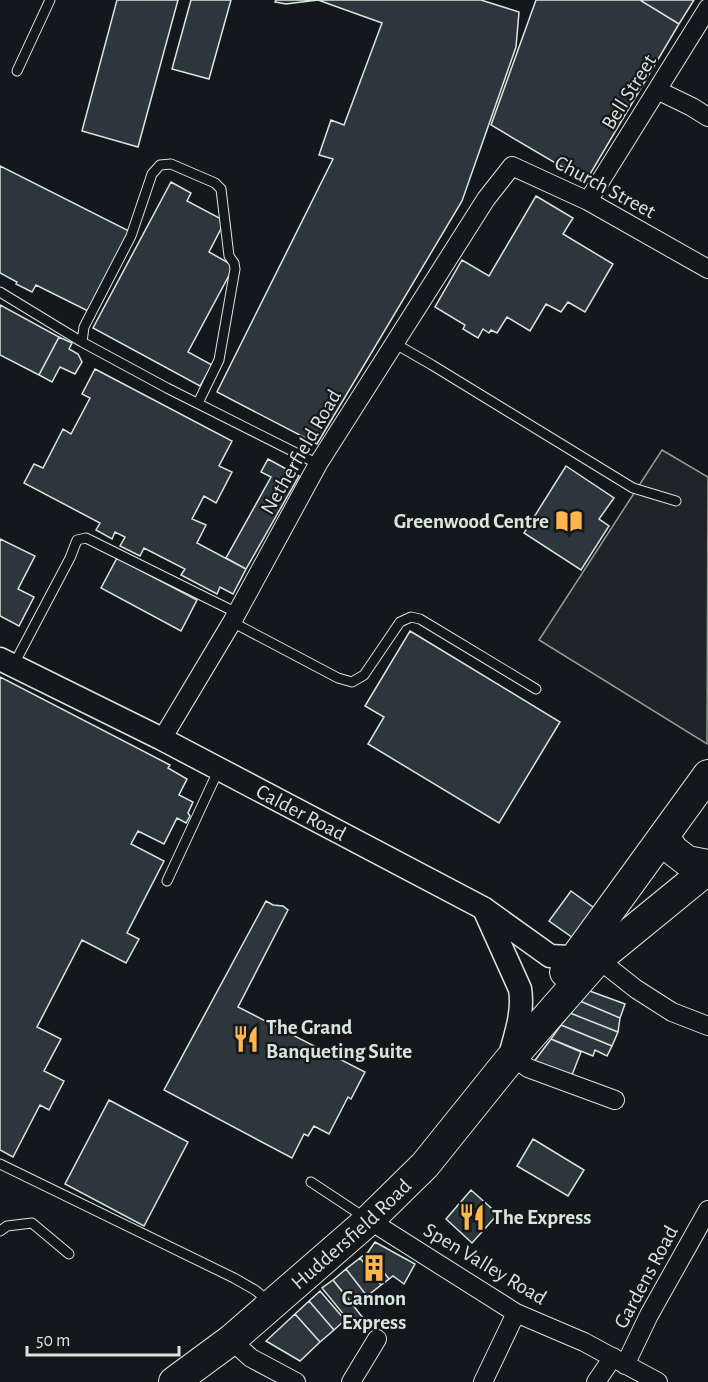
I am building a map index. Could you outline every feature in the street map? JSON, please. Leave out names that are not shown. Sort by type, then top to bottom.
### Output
[{"type":"highway","name":"Huddersfield Road","points":[[174,1382],[231,1340],[272,1305],[369,1220],[425,1165],[510,1060],[530,1025],[587,958],[664,836],[707,781]]},
{"type":"highway","points":[[664,836],[673,850],[687,861],[708,867]]},
{"type":"highway","name":"Huddersfield Road","points":[[587,958],[708,867]]},
{"type":"street","name":"Bell Street","points":[[588,201],[708,8]]},
{"type":"street","points":[[657,90],[708,117]]},
{"type":"street","name":"Church Street","points":[[489,194],[512,166],[588,201],[708,269]]},
{"type":"street","name":"Netherfield Road","points":[[162,739],[235,617],[318,464],[489,194]]},
{"type":"street","name":"Calder Road","points":[[7,663],[162,739],[483,908],[550,956],[587,958]]},
{"type":"street","points":[[483,908],[520,990],[520,1018],[510,1060],[615,1100]]},
{"type":"street","points":[[587,958],[672,1012],[708,1026]]},
{"type":"street","name":"Gardens Road","points":[[619,1361],[649,1315],[708,1210]]},
{"type":"street","name":"Spen Valley Road","points":[[369,1220],[516,1313],[584,1342],[658,1382]]},
{"type":"street","points":[[483,1382],[516,1313]]},
{"type":"street","points":[[351,1382],[377,1339]]},
{"type":"street","points":[[231,1340],[251,1358],[296,1382]]},
{"type":"street","points":[[596,1382],[619,1361]]},
{"type":"lane","points":[[17,71],[50,0]]},
{"type":"lane","points":[[82,342],[84,327],[131,236],[152,174],[160,165],[171,164],[215,183],[221,189],[229,256],[234,263],[235,270],[219,360],[198,403]]},
{"type":"lane","points":[[0,292],[82,342],[157,383],[318,464]]},
{"type":"lane","points":[[394,344],[633,488],[676,501]]},
{"type":"lane","points":[[7,663],[70,558],[77,540],[86,538],[235,617],[338,678],[352,682],[364,675],[400,622],[411,617],[420,619],[536,689]]},
{"type":"lane","points":[[167,881],[219,769]]},
{"type":"lane","points":[[0,1164],[234,1278],[255,1290],[272,1305]]},
{"type":"lane","points":[[311,1182],[369,1220]]},
{"type":"lane","points":[[0,1230],[7,1226],[32,1223],[69,1254]]},
{"type":"shaded area","points":[[662,450],[708,477],[707,744],[539,640]]},
{"type":"building","points":[[117,0],[178,0],[138,147],[82,131]]},
{"type":"building","points":[[191,0],[231,0],[209,79],[172,69]]},
{"type":"building","points":[[276,0],[318,0],[286,4],[275,2]]},
{"type":"building","points":[[318,0],[481,0],[519,12],[516,47],[462,201],[317,444],[217,392],[333,159],[319,155],[331,120],[344,125],[382,23]]},
{"type":"building","points":[[536,0],[640,0],[679,24],[586,181],[491,125]]},
{"type":"building","points":[[640,0],[694,0],[679,24]]},
{"type":"building","points":[[0,166],[129,231],[88,311],[36,285],[32,292],[0,273]]},
{"type":"building","points":[[171,182],[191,193],[187,201],[225,221],[209,252],[234,266],[188,352],[212,365],[200,386],[93,328]]},
{"type":"building","points":[[536,196],[573,218],[563,234],[613,264],[585,312],[568,302],[561,312],[546,304],[530,331],[507,317],[497,333],[491,330],[489,333],[483,329],[478,338],[463,329],[465,325],[435,307],[462,260],[489,276]]},
{"type":"building","points":[[0,305],[59,337],[39,375],[0,355]]},
{"type":"building","points":[[59,337],[72,343],[69,349],[78,354],[82,362],[75,374],[60,367],[52,382],[39,375]]},
{"type":"building","points":[[95,369],[232,441],[219,466],[232,472],[216,503],[204,496],[192,519],[206,525],[197,543],[246,569],[233,594],[220,587],[217,594],[181,575],[185,569],[144,548],[140,556],[120,546],[125,537],[115,532],[112,539],[96,530],[100,523],[24,483],[34,464],[43,468],[63,429],[71,434],[90,398],[82,394]]},
{"type":"building","points":[[268,459],[299,476],[246,569],[226,558],[271,477],[261,472]]},
{"type":"building","points":[[566,466],[614,498],[599,519],[609,526],[581,570],[524,533]]},
{"type":"building","points":[[0,539],[35,556],[18,589],[34,597],[19,626],[0,616]]},
{"type":"building","points":[[117,558],[197,600],[181,631],[101,588]]},
{"type":"building","points":[[410,631],[560,722],[499,823],[368,744],[384,717],[365,706]]},
{"type":"building","points":[[0,677],[170,765],[168,768],[187,779],[179,795],[193,802],[186,823],[177,818],[164,844],[138,831],[131,844],[164,861],[127,933],[139,939],[126,963],[82,940],[37,1027],[61,1039],[44,1071],[64,1081],[49,1110],[40,1105],[13,1157],[0,1150]]},
{"type":"building","points":[[571,891],[597,910],[576,940],[549,921]]},
{"type":"building","name":"The Grand Banqueting Suite","points":[[266,901],[273,905],[283,906],[288,910],[238,1007],[365,1072],[351,1099],[348,1097],[329,1134],[314,1126],[308,1136],[304,1134],[292,1158],[164,1090]]},
{"type":"building","points":[[587,990],[625,1004],[620,1018],[580,1001]]},
{"type":"building","points":[[580,1001],[620,1018],[618,1032],[570,1013]]},
{"type":"building","points":[[570,1013],[618,1032],[612,1046],[561,1025]]},
{"type":"building","points":[[561,1025],[612,1046],[607,1056],[595,1050],[593,1056],[551,1039]]},
{"type":"building","points":[[551,1039],[581,1052],[570,1080],[533,1063]]},
{"type":"building","points":[[109,1100],[188,1142],[144,1226],[65,1184]]},
{"type":"building","points":[[533,1139],[584,1170],[568,1196],[517,1166]]},
{"type":"building","name":"The Express","points":[[471,1190],[498,1214],[472,1243],[446,1219]]},
{"type":"building","points":[[375,1242],[415,1264],[404,1284],[393,1276],[389,1279],[368,1252]]},
{"type":"building","name":"Cannon Express","points":[[368,1252],[389,1279],[381,1285],[360,1258]]},
{"type":"building","points":[[360,1258],[381,1285],[367,1296],[346,1269]]},
{"type":"building","points":[[346,1269],[367,1296],[354,1306],[333,1280]]},
{"type":"building","points":[[333,1280],[363,1318],[353,1326],[322,1288]]},
{"type":"building","points":[[320,1291],[345,1320],[334,1330],[309,1301]]},
{"type":"building","points":[[309,1301],[334,1330],[320,1342],[295,1314]]},
{"type":"building","points":[[295,1314],[320,1342],[300,1361],[266,1341]]},
{"type":"place","name":"Greenwood Centre","points":[[569,521]]},
{"type":"place","name":"The Grand Banqueting Suite","points":[[246,1039]]},
{"type":"place","name":"The Express","points":[[472,1217]]},
{"type":"place","name":"Cannon Express","points":[[374,1268]]}]
